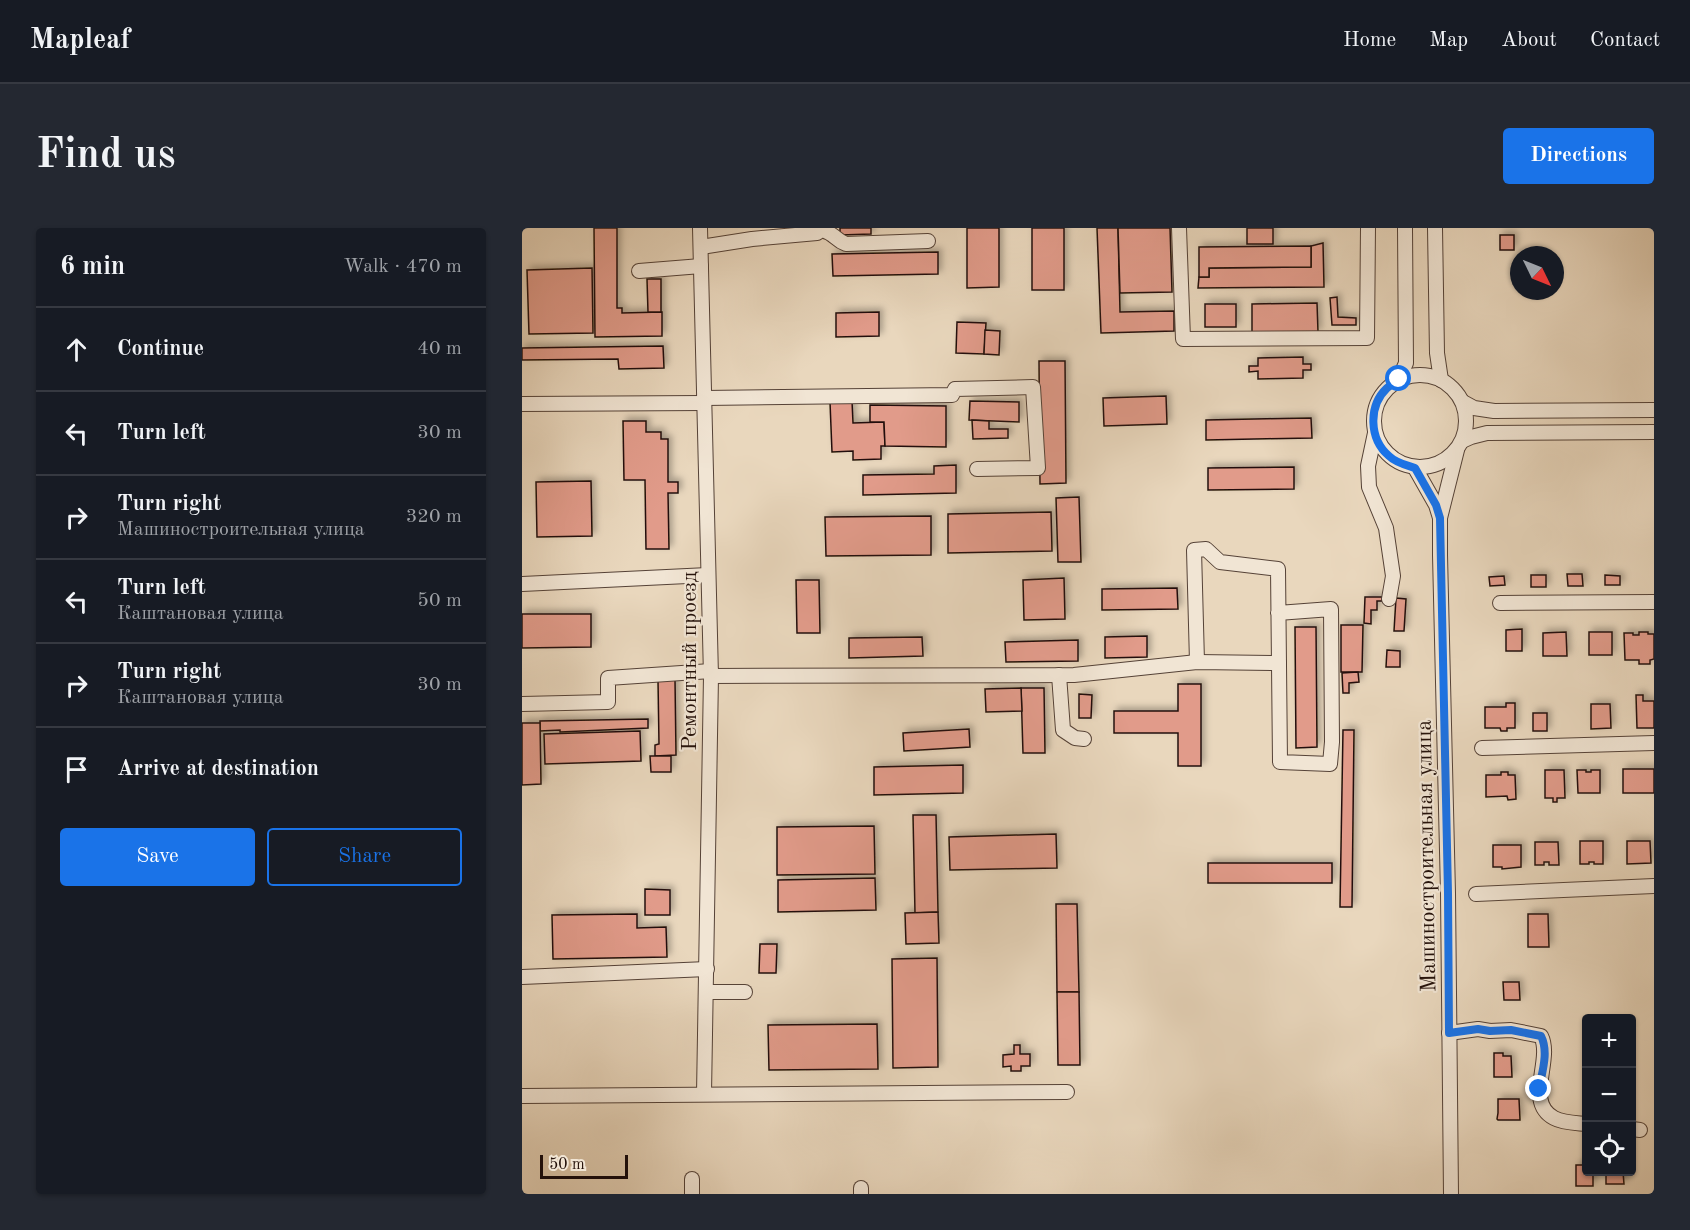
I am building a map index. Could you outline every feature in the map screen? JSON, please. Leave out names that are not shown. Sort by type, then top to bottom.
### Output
[{"type":"street","name":"Ремонтный проезд","points":[[700,228],[711,673],[704,1094]]},
{"type":"street","points":[[1179,228],[1183,339],[1367,338],[1368,228]]},
{"type":"street","points":[[1399,379],[1406,363],[1405,228]]},
{"type":"street","points":[[1435,228],[1437,353],[1442,380]]},
{"type":"street","points":[[701,247],[752,239],[818,233],[822,229],[836,237],[839,242],[846,244],[928,241]]},
{"type":"street","points":[[639,271],[701,266]]},
{"type":"street","points":[[1389,599],[1393,576],[1386,528],[1369,487],[1368,466],[1374,433],[1373,417],[1377,402],[1386,389],[1399,379],[1413,375],[1428,375],[1442,380],[1457,393],[1463,402],[1466,428],[1459,446]]},
{"type":"street","points":[[522,404],[952,395],[955,389],[1033,387],[1038,468],[977,469]]},
{"type":"street","points":[[1463,402],[1474,408],[1494,411],[1654,410]]},
{"type":"street","points":[[1374,433],[1380,446],[1389,457],[1415,468],[1440,464],[1471,437],[1486,433],[1654,432]]},
{"type":"street","name":"Машиностроительная улица","points":[[1440,518],[1459,446]]},
{"type":"street","name":"Машиностроительная улица","points":[[1415,468],[1436,505],[1440,518],[1448,893],[1451,1194]]},
{"type":"street","points":[[1197,662],[1194,550],[1206,549],[1220,562],[1278,569],[1278,613],[1280,762],[1330,764],[1332,742],[1331,609],[1278,613]]},
{"type":"street","points":[[522,584],[708,575]]},
{"type":"street","points":[[1500,603],[1654,602]]},
{"type":"street","points":[[522,704],[608,702],[608,678],[711,673],[1074,675],[1197,662],[1279,663]]},
{"type":"street","points":[[1059,675],[1063,730],[1075,738],[1084,739]]},
{"type":"street","points":[[1482,748],[1654,744]]},
{"type":"street","points":[[1476,894],[1654,886]]},
{"type":"street","points":[[522,977],[707,969]]},
{"type":"street","points":[[706,992],[745,992]]},
{"type":"street","points":[[1449,1033],[1478,1029],[1511,1030],[1541,1036],[1545,1043],[1539,1089],[1543,1107],[1554,1118],[1582,1123]]},
{"type":"street","points":[[522,1096],[1067,1092]]},
{"type":"street","points":[[692,1179],[692,1194]]},
{"type":"building","points":[[594,228],[617,228],[617,308],[622,308],[622,313],[662,312],[662,336],[595,337]]},
{"type":"building","points":[[840,228],[871,228],[871,234],[840,235]]},
{"type":"building","points":[[967,228],[999,228],[999,287],[967,288]]},
{"type":"building","points":[[1032,228],[1064,228],[1064,290],[1032,290]]},
{"type":"building","points":[[1097,228],[1118,228],[1120,312],[1174,311],[1174,331],[1101,333]]},
{"type":"building","points":[[1118,228],[1170,228],[1172,292],[1120,293]]},
{"type":"building","points":[[1247,228],[1273,228],[1273,244],[1247,244]]},
{"type":"building","points":[[1500,235],[1514,235],[1514,246],[1510,246],[1510,250],[1500,250]]},
{"type":"building","points":[[1323,243],[1324,287],[1198,288],[1199,277],[1209,277],[1209,268],[1311,267],[1311,246]]},
{"type":"building","points":[[1311,246],[1311,267],[1209,268],[1209,277],[1199,277],[1199,247]]},
{"type":"building","points":[[938,252],[938,274],[833,276],[832,254]]},
{"type":"building","points":[[592,268],[593,333],[529,334],[527,270]]},
{"type":"building","points":[[647,279],[661,279],[661,312],[648,312]]},
{"type":"building","points":[[1337,297],[1338,317],[1356,318],[1356,325],[1332,325],[1330,298]]},
{"type":"building","points":[[1317,303],[1318,332],[1252,333],[1252,304]]},
{"type":"building","points":[[1205,304],[1236,304],[1236,327],[1205,327]]},
{"type":"building","points":[[879,312],[879,336],[836,337],[836,313]]},
{"type":"building","points":[[957,322],[986,323],[984,354],[956,353]]},
{"type":"building","points":[[985,330],[1000,331],[999,355],[984,354]]},
{"type":"building","points":[[663,346],[664,368],[619,369],[618,359],[522,360],[522,348]]},
{"type":"building","points":[[1303,357],[1303,364],[1311,364],[1311,370],[1303,370],[1303,378],[1258,379],[1258,371],[1249,372],[1249,366],[1258,366],[1258,358]]},
{"type":"building","points":[[1039,361],[1065,361],[1066,483],[1040,484]]},
{"type":"building","points":[[1166,396],[1167,424],[1104,426],[1103,398]]},
{"type":"building","points":[[852,401],[853,423],[884,422],[885,446],[881,446],[881,459],[853,460],[853,451],[832,452],[830,402]]},
{"type":"building","points":[[970,401],[1019,402],[1019,422],[969,420]]},
{"type":"building","points":[[870,405],[946,406],[946,447],[885,446],[884,422],[870,422]]},
{"type":"building","points":[[1311,418],[1312,438],[1206,440],[1206,420]]},
{"type":"building","points":[[972,420],[989,421],[989,429],[1008,429],[1008,438],[973,439]]},
{"type":"building","points":[[623,421],[646,421],[646,432],[661,432],[661,439],[668,439],[668,482],[678,482],[678,493],[668,493],[669,549],[646,549],[645,480],[624,480]]},
{"type":"building","points":[[956,465],[956,493],[863,495],[863,475],[934,474],[934,466]]},
{"type":"building","points":[[1294,467],[1294,489],[1208,490],[1208,468]]},
{"type":"building","points":[[591,481],[592,536],[537,537],[536,482]]},
{"type":"building","points":[[1079,497],[1081,562],[1058,562],[1056,498]]},
{"type":"building","points":[[1051,512],[1052,551],[948,553],[948,514]]},
{"type":"building","points":[[931,516],[931,555],[826,556],[825,517]]},
{"type":"building","points":[[1567,574],[1582,574],[1583,586],[1568,586]]},
{"type":"building","points":[[1531,575],[1546,575],[1546,587],[1531,587]]},
{"type":"building","points":[[1605,575],[1620,576],[1620,585],[1605,585]]},
{"type":"building","points":[[1504,576],[1505,585],[1490,586],[1489,577]]},
{"type":"building","points":[[1064,578],[1065,619],[1024,620],[1023,580]]},
{"type":"building","points":[[796,580],[819,580],[820,633],[797,633]]},
{"type":"building","points":[[1177,588],[1178,609],[1102,610],[1102,589]]},
{"type":"building","points":[[1365,597],[1382,597],[1382,601],[1377,601],[1377,610],[1371,610],[1371,624],[1364,623]]},
{"type":"building","points":[[1396,598],[1406,599],[1404,631],[1394,631]]},
{"type":"building","points":[[522,614],[591,614],[591,647],[522,648]]},
{"type":"building","points":[[1341,625],[1363,625],[1362,672],[1341,672]]},
{"type":"building","points":[[1295,627],[1316,627],[1317,747],[1296,748]]},
{"type":"building","points":[[1522,629],[1522,651],[1506,651],[1506,630]]},
{"type":"building","points":[[1566,632],[1567,656],[1543,656],[1543,633]]},
{"type":"building","points":[[1589,632],[1612,632],[1612,655],[1589,655]]},
{"type":"building","points":[[1639,632],[1654,634],[1654,659],[1650,660],[1650,664],[1639,664],[1639,660],[1625,660],[1624,633],[1639,635]]},
{"type":"building","points":[[1147,636],[1147,657],[1105,658],[1105,637]]},
{"type":"building","points":[[922,637],[923,656],[849,658],[849,638]]},
{"type":"building","points":[[1078,640],[1078,661],[1006,662],[1005,642]]},
{"type":"building","points":[[1387,650],[1400,651],[1400,667],[1386,667]]},
{"type":"building","points":[[1358,672],[1359,682],[1349,683],[1349,693],[1343,693],[1342,673]]},
{"type":"building","points":[[658,680],[675,680],[676,755],[655,756],[655,745],[659,744]]},
{"type":"building","points":[[1178,684],[1201,684],[1201,766],[1178,766],[1178,733],[1114,733],[1114,711],[1178,711]]},
{"type":"building","points":[[1021,688],[1044,688],[1045,753],[1023,753]]},
{"type":"building","points":[[1021,688],[1022,711],[986,712],[985,689]]},
{"type":"building","points":[[1079,694],[1092,695],[1091,718],[1079,718]]},
{"type":"building","points":[[1636,695],[1643,695],[1643,701],[1654,701],[1654,728],[1637,728]]},
{"type":"building","points":[[1506,703],[1515,703],[1515,728],[1501,731],[1500,728],[1485,728],[1485,707],[1506,707]]},
{"type":"building","points":[[1591,704],[1610,704],[1611,728],[1591,729]]},
{"type":"building","points":[[1533,713],[1547,713],[1547,731],[1533,731]]},
{"type":"building","points":[[648,719],[648,728],[540,731],[540,721]]},
{"type":"building","points":[[522,723],[540,723],[541,784],[522,785]]},
{"type":"building","points":[[969,729],[970,747],[904,751],[903,733]]},
{"type":"building","points":[[1343,730],[1354,730],[1352,907],[1340,907]]},
{"type":"building","points":[[640,731],[641,761],[545,764],[544,734]]},
{"type":"building","points":[[650,756],[671,756],[671,772],[651,772]]},
{"type":"building","points":[[963,765],[963,793],[874,795],[874,767]]},
{"type":"building","points":[[1623,769],[1654,769],[1654,793],[1623,793]]},
{"type":"building","points":[[1545,770],[1564,770],[1565,798],[1557,798],[1557,802],[1553,802],[1553,798],[1545,798]]},
{"type":"building","points":[[1577,770],[1591,772],[1591,770],[1600,770],[1600,793],[1578,793]]},
{"type":"building","points":[[1501,772],[1515,775],[1516,799],[1508,800],[1507,796],[1486,797],[1486,775],[1501,775]]},
{"type":"building","points":[[913,815],[936,815],[938,912],[915,913]]},
{"type":"building","points":[[874,826],[875,874],[777,875],[777,827]]},
{"type":"building","points":[[1056,834],[1057,868],[950,870],[949,837]]},
{"type":"building","points":[[1580,841],[1603,841],[1603,864],[1589,862],[1589,864],[1580,864]]},
{"type":"building","points":[[1627,841],[1650,841],[1651,863],[1627,864]]},
{"type":"building","points":[[1535,842],[1558,842],[1559,865],[1549,865],[1549,862],[1544,862],[1544,865],[1535,865]]},
{"type":"building","points":[[1493,845],[1521,845],[1521,867],[1502,869],[1502,867],[1493,867]]},
{"type":"building","points":[[1208,863],[1332,863],[1332,883],[1208,883]]},
{"type":"building","points":[[875,878],[876,910],[778,912],[778,880]]},
{"type":"building","points":[[645,889],[670,890],[670,915],[645,915]]},
{"type":"building","points":[[1056,904],[1077,904],[1079,992],[1057,992]]},
{"type":"building","points":[[938,912],[939,943],[906,944],[905,913]]},
{"type":"building","points":[[637,914],[637,928],[666,927],[667,957],[553,959],[552,915]]},
{"type":"building","points":[[1528,914],[1548,914],[1549,947],[1528,947]]},
{"type":"building","points":[[760,944],[777,944],[776,973],[759,973]]},
{"type":"building","points":[[937,958],[938,1067],[893,1068],[892,959]]},
{"type":"building","points":[[1503,982],[1519,982],[1520,1000],[1504,1000]]},
{"type":"building","points":[[1057,992],[1079,992],[1080,1065],[1058,1065]]},
{"type":"building","points":[[877,1024],[878,1069],[769,1070],[768,1025]]},
{"type":"building","points":[[1014,1045],[1020,1045],[1020,1054],[1030,1054],[1030,1066],[1021,1066],[1021,1071],[1011,1071],[1011,1066],[1003,1067],[1003,1055],[1014,1054]]},
{"type":"building","points":[[1494,1053],[1511,1056],[1512,1077],[1494,1077]]},
{"type":"building","points":[[1498,1099],[1519,1099],[1520,1120],[1498,1120]]},
{"type":"building","points":[[1576,1165],[1582,1165],[1582,1176],[1593,1176],[1593,1186],[1576,1186]]},
{"type":"building","points":[[1606,1176],[1623,1176],[1624,1184],[1606,1184]]},
{"type":"route","points":[[1399,379],[1386,389],[1377,402],[1373,417],[1374,433],[1380,446],[1389,457],[1415,468],[1436,505],[1440,518],[1449,1033],[1478,1029],[1511,1030],[1541,1036],[1545,1043],[1539,1089]]}]
